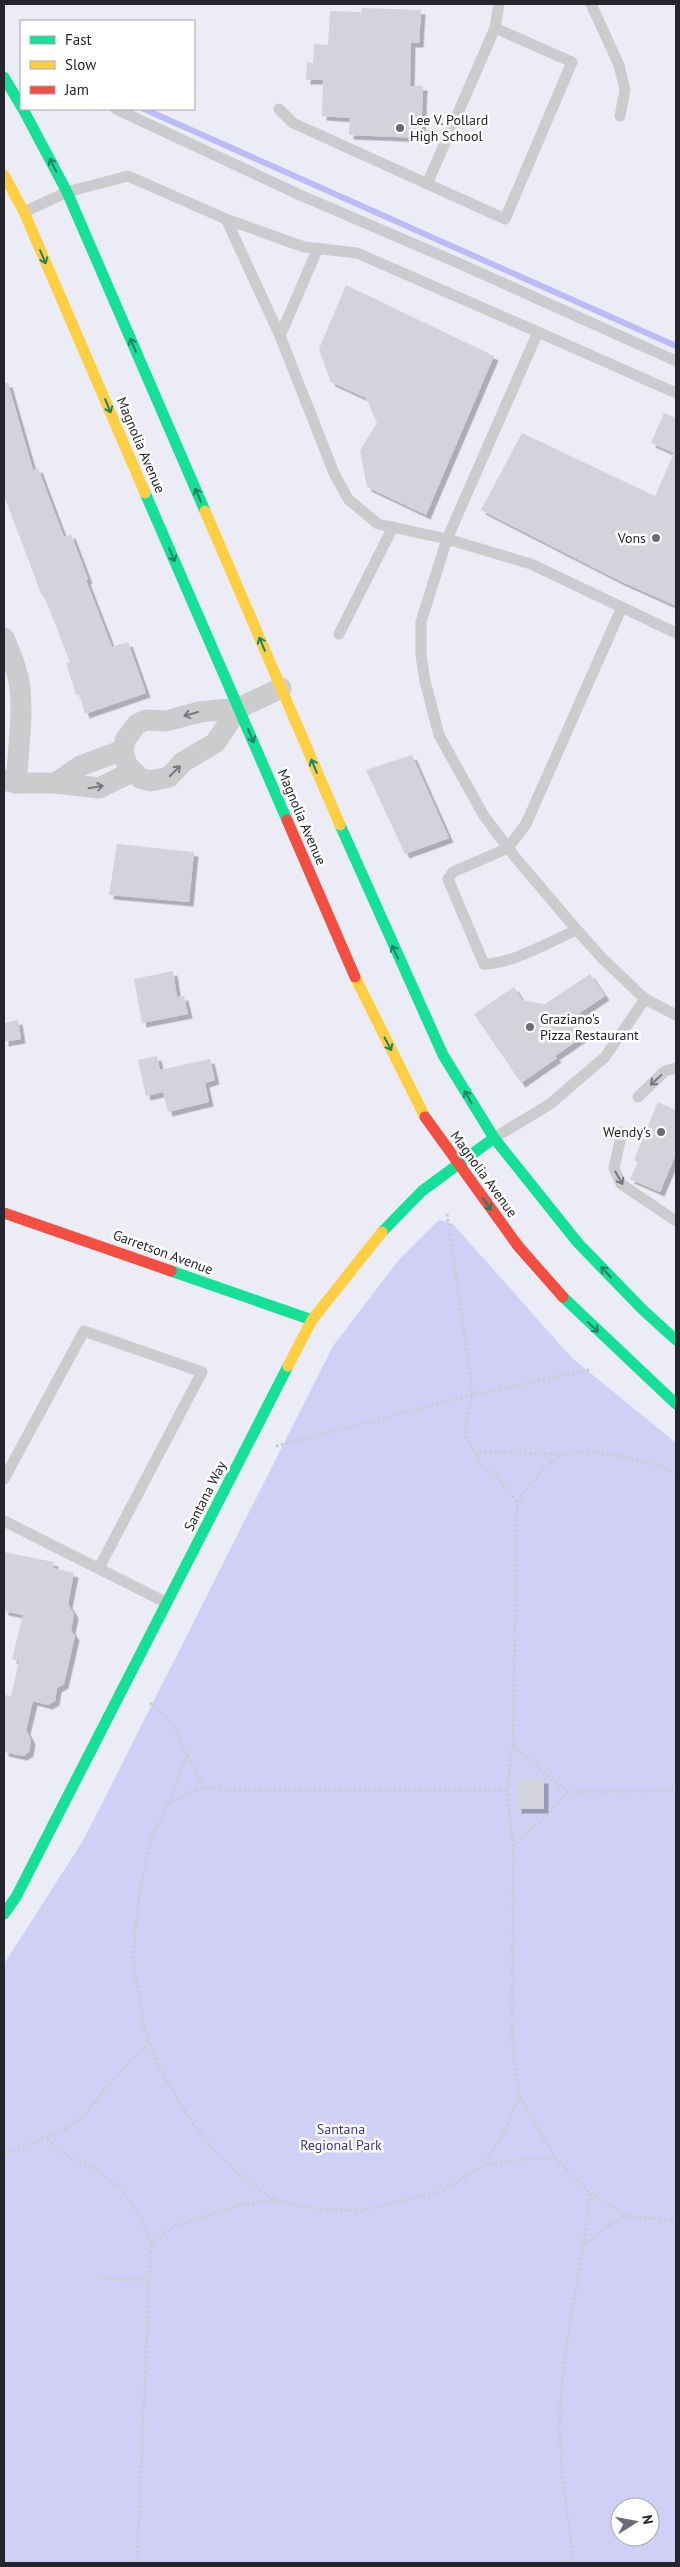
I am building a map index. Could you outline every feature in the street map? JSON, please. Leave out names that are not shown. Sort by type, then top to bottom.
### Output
[{"type":"main road","name":"Magnolia Avenue","points":[[4,77],[20,105]]},
{"type":"main road","name":"Magnolia Avenue","points":[[23,110],[67,192],[377,912],[444,1055],[494,1138],[578,1242],[642,1310],[676,1340]]},
{"type":"main road","name":"Magnolia Avenue","points":[[4,175],[24,212],[365,1001],[428,1122],[518,1246],[575,1311],[676,1404]]},
{"type":"main road","name":"Santana Way","points":[[4,1914],[16,1897],[312,1320],[359,1259],[401,1210],[429,1185],[494,1138]]},
{"type":"main road","name":"Garretson Avenue","points":[[4,1212],[312,1320]]},
{"type":"street","points":[[4,638],[13,659],[20,684],[19,752],[10,781],[99,788],[132,772]]},
{"type":"street","points":[[239,708],[215,743],[183,762],[169,777],[150,781],[140,778],[132,772],[124,758],[123,750],[130,731],[146,720],[166,721],[200,712],[239,708],[281,688]]},
{"type":"street","points":[[56,784],[80,766],[123,750]]},
{"type":"lane","points":[[427,184],[495,28],[499,4]]},
{"type":"lane","points":[[591,4],[619,66],[626,90],[620,116]]},
{"type":"lane","points":[[279,110],[293,123],[505,219],[572,62],[495,28]]},
{"type":"lane","points":[[118,110],[300,195],[456,262],[676,362]]},
{"type":"lane","points":[[24,212],[67,192],[128,176],[226,219],[304,247],[357,253],[676,393]]},
{"type":"lane","points":[[226,219],[280,336],[334,473],[348,499],[378,524],[446,539],[531,564],[676,633]]},
{"type":"lane","points":[[280,336],[318,248]]},
{"type":"lane","points":[[538,332],[446,539],[421,622],[421,656],[424,681],[439,734],[484,816],[508,848],[602,958],[645,999],[676,1014]]},
{"type":"lane","points":[[339,634],[394,527]]},
{"type":"lane","points":[[577,930],[527,952],[491,964],[484,964],[448,879],[453,872],[508,848],[526,824],[622,607]]},
{"type":"lane","points":[[494,1138],[550,1104],[605,1057],[645,999]]},
{"type":"lane","points":[[638,1097],[665,1071],[676,1068]]},
{"type":"lane","points":[[622,1132],[614,1168],[621,1184],[676,1221]]},
{"type":"lane","points":[[4,1479],[84,1331],[202,1372],[98,1568]]},
{"type":"lane","points":[[4,1521],[167,1603]]},
{"type":"path","points":[[446,1214],[473,1395],[465,1428],[468,1441],[480,1464],[499,1479],[517,1502]]},
{"type":"path","points":[[276,1446],[473,1395],[592,1369]]},
{"type":"path","points":[[478,1458],[481,1452],[494,1451],[609,1454],[633,1459],[676,1474]]},
{"type":"path","points":[[566,1454],[538,1474],[517,1502],[513,1746],[507,1790],[513,1846],[512,2040],[519,2096],[556,2158],[590,2193],[626,2216],[676,2221]]},
{"type":"path","points":[[150,1703],[173,1723],[187,1756],[206,1788]]},
{"type":"path","points":[[513,1746],[567,1792],[676,1791]]},
{"type":"path","points":[[187,1756],[168,1805],[151,1839],[139,1895],[133,1958],[144,2028],[169,2086],[189,2118],[211,2147],[243,2178],[276,2200]]},
{"type":"path","points":[[168,1805],[189,1792],[206,1788],[227,1790],[507,1790]]},
{"type":"path","points":[[513,1846],[548,1814],[567,1792]]},
{"type":"path","points":[[4,2154],[47,2139],[68,2128],[102,2097],[122,2069],[149,2043]]},
{"type":"path","points":[[484,2165],[505,2131],[519,2096]]},
{"type":"path","points":[[47,2139],[70,2158],[93,2167],[122,2190],[139,2215],[152,2244],[137,2563]]},
{"type":"path","points":[[152,2244],[173,2226],[240,2205],[276,2200],[317,2209],[361,2211],[442,2191],[484,2165],[527,2159],[556,2158]]},
{"type":"path","points":[[574,2563],[561,2464],[560,2411],[566,2349],[585,2245],[590,2193]]},
{"type":"path","points":[[585,2245],[608,2226],[626,2216]]},
{"type":"path","points":[[100,2279],[150,2280]]},
{"type":"green space","name":"Santana Regional Park","points":[[439,1220],[453,1224],[572,1358],[676,1443],[676,2563],[4,2563],[4,1964],[84,1839],[333,1346],[398,1261]]},
{"type":"building","points":[[362,8],[421,10],[419,43],[411,43],[410,86],[423,86],[421,138],[349,135],[350,118],[322,116],[323,80],[306,80],[307,62],[313,63],[314,44],[328,45],[330,11],[361,12]]},
{"type":"building","points":[[346,285],[494,356],[426,515],[367,487],[360,450],[377,423],[366,398],[331,382],[319,349]]},
{"type":"building","points":[[4,383],[8,383],[33,470],[38,468],[64,537],[71,534],[88,579],[86,580],[112,647],[128,642],[146,693],[85,714],[79,694],[76,695],[66,663],[70,662],[44,596],[42,596],[4,496]]},
{"type":"building","points":[[664,413],[676,418],[676,606],[620,581],[481,510],[522,433],[655,496],[674,453],[651,443]]},
{"type":"building","points":[[412,755],[449,838],[405,854],[366,770]]},
{"type":"building","points":[[117,844],[194,852],[189,902],[109,895]]},
{"type":"building","points":[[173,971],[177,997],[184,996],[188,1014],[142,1023],[134,979]]},
{"type":"building","name":"Graziano's Pizza Restaurant","points":[[590,974],[605,996],[572,1018],[584,1036],[521,1083],[474,1014],[514,987],[522,1000],[545,1004]]},
{"type":"building","points":[[18,1020],[21,1039],[4,1042],[4,1023]]},
{"type":"building","points":[[157,1056],[160,1070],[210,1059],[215,1080],[205,1083],[209,1102],[168,1112],[163,1092],[146,1096],[138,1060]]},
{"type":"building","name":"Wendy's","points":[[658,1102],[676,1110],[676,1154],[660,1192],[630,1179],[638,1162],[634,1160]]},
{"type":"building","points":[[4,1552],[54,1562],[53,1568],[74,1573],[68,1604],[74,1614],[71,1630],[75,1636],[64,1684],[57,1688],[55,1701],[48,1705],[33,1701],[26,1730],[31,1740],[29,1752],[23,1756],[4,1752],[4,1695],[11,1696],[19,1661],[12,1659],[23,1615],[4,1611]]},
{"type":"building","points":[[518,1779],[544,1779],[544,1809],[517,1809]]},
{"type":"waterway","points":[[146,110],[676,346]]},
{"type":"traffic: fast","points":[[4,77],[20,104]]},
{"type":"traffic: fast","points":[[24,110],[67,192],[205,511]]},
{"type":"traffic: fast","points":[[145,493],[287,820]]},
{"type":"traffic: fast","points":[[340,825],[443,1055],[494,1138],[578,1243],[643,1310],[676,1340]]},
{"type":"traffic: fast","points":[[382,1232],[422,1191],[494,1138]]},
{"type":"traffic: fast","points":[[171,1271],[312,1320]]},
{"type":"traffic: fast","points":[[563,1297],[676,1404]]},
{"type":"traffic: fast","points":[[4,1914],[16,1897],[288,1366]]},
{"type":"traffic: slow","points":[[4,175],[24,212],[145,493]]},
{"type":"traffic: slow","points":[[205,511],[340,825]]},
{"type":"traffic: slow","points":[[355,977],[425,1117]]},
{"type":"traffic: slow","points":[[288,1366],[312,1320],[382,1232]]},
{"type":"traffic: jam","points":[[287,820],[355,977]]},
{"type":"traffic: jam","points":[[425,1117],[518,1246],[563,1297]]},
{"type":"traffic: jam","points":[[4,1213],[171,1271]]},
{"type":"place","name":"Lee V. Pollard High School","points":[[400,128]]},
{"type":"place","name":"Vons","points":[[656,538]]},
{"type":"place","name":"Graziano's Pizza Restaurant","points":[[530,1027]]},
{"type":"place","name":"Wendy's","points":[[661,1132]]}]
